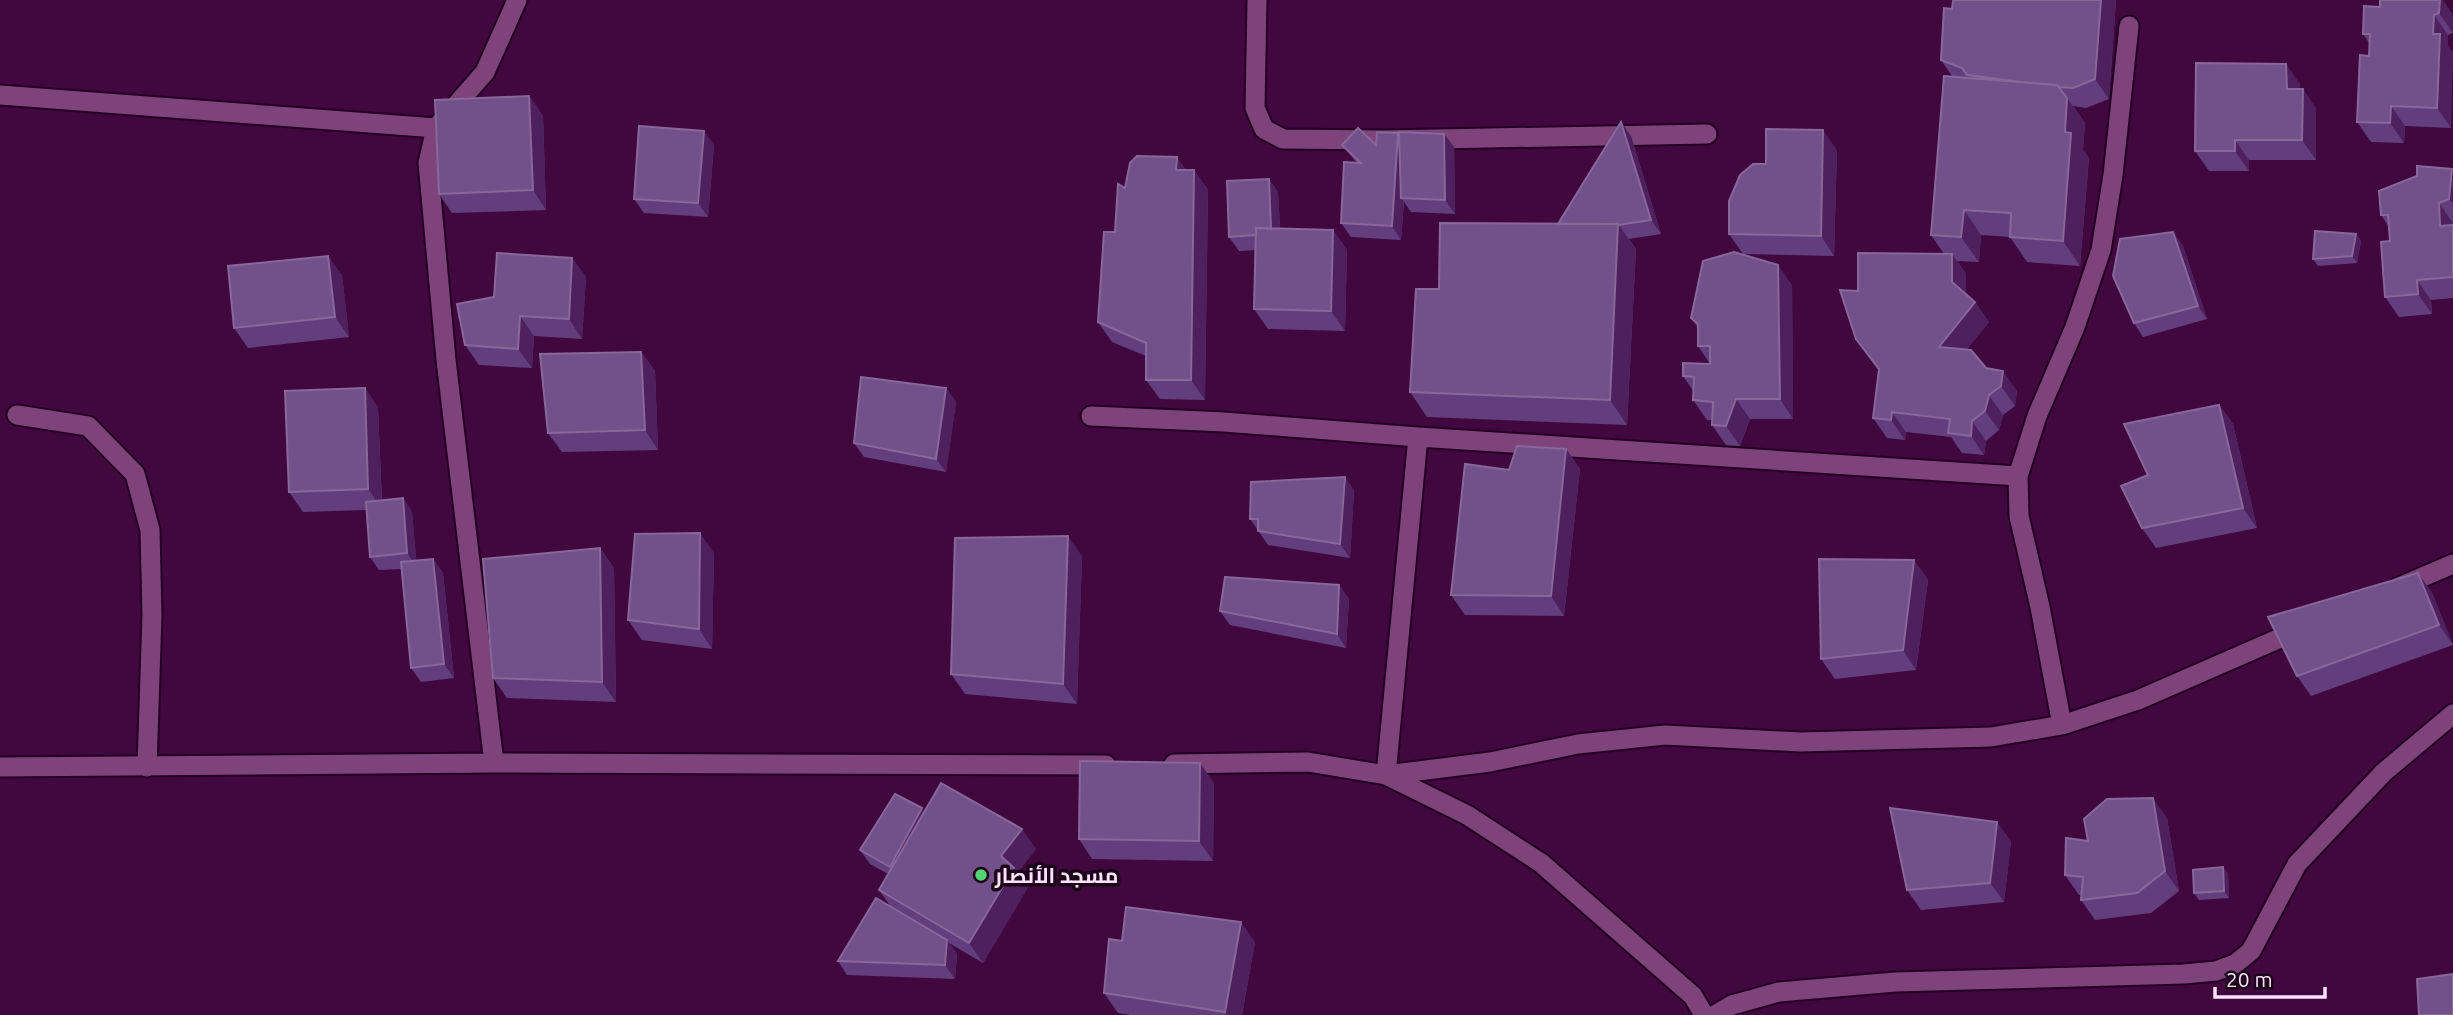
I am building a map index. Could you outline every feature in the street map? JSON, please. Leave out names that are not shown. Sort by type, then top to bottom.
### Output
[{"type":"street","points":[[494,763],[446,360],[428,163],[436,128],[485,72],[517,0]]},
{"type":"street","points":[[1257,0],[1255,108],[1264,129],[1283,139],[1384,140],[1707,134]]},
{"type":"street","points":[[2062,725],[2040,607],[2018,516],[2018,476],[2037,416],[2075,327],[2101,250],[2113,175],[2129,26]]},
{"type":"street","points":[[0,95],[436,128]]},
{"type":"street","points":[[17,415],[88,426],[135,474],[150,530],[152,615],[147,767]]},
{"type":"street","points":[[1091,416],[1224,422],[2018,476]]},
{"type":"street","points":[[1386,775],[1418,437]]},
{"type":"street","points":[[2377,597],[2453,564]]},
{"type":"street","points":[[1160,764],[1308,762],[1386,775],[1489,762],[1578,744],[1665,735],[1800,742],[1991,737],[2062,725],[2138,700],[2318,622]]},
{"type":"street","points":[[1715,1015],[1732,1005],[1779,992],[1895,982],[2184,974],[2216,971],[2235,964],[2251,951],[2297,864],[2384,772],[2453,714]]},
{"type":"street","points":[[0,767],[494,763],[1120,765]]},
{"type":"street","points":[[1386,775],[1467,815],[1541,863],[1693,996],[1704,1015]]},
{"type":"building","points":[[1953,0],[2101,0],[2095,79],[2073,88],[1967,75],[1962,68],[1941,60],[1944,8],[1952,9]]},
{"type":"building","points":[[2380,0],[2440,0],[2439,13],[2434,15],[2433,34],[2440,34],[2437,108],[2391,106],[2390,123],[2357,122],[2360,55],[2369,56],[2370,34],[2363,34],[2364,6],[2380,7]]},
{"type":"building","points":[[2196,63],[2286,64],[2287,89],[2303,89],[2302,140],[2235,140],[2235,151],[2195,151]]},
{"type":"building","points":[[1944,76],[2057,85],[2067,98],[2065,132],[2071,133],[2063,241],[2010,237],[2011,213],[1964,210],[1961,237],[1931,235]]},
{"type":"building","points":[[529,96],[533,190],[439,194],[435,100]]},
{"type":"building","points":[[1621,122],[1651,220],[1618,225],[1558,224]]},
{"type":"building","points":[[639,126],[704,131],[698,203],[634,199]]},
{"type":"building","points":[[1358,128],[1376,145],[1377,132],[1398,133],[1392,226],[1341,223],[1344,162],[1361,163],[1342,145]]},
{"type":"building","points":[[1766,129],[1823,130],[1821,236],[1729,234],[1729,201],[1740,175],[1753,164],[1766,164]]},
{"type":"building","points":[[1399,132],[1444,134],[1445,200],[1401,198]]},
{"type":"building","points":[[1137,156],[1177,157],[1176,170],[1194,170],[1191,380],[1146,380],[1146,343],[1098,322],[1104,232],[1115,232],[1118,184],[1125,188],[1130,163]]},
{"type":"building","points":[[2417,166],[2452,169],[2449,199],[2439,203],[2440,226],[2453,225],[2453,277],[2417,280],[2418,294],[2385,297],[2381,242],[2390,241],[2388,215],[2381,215],[2379,191],[2417,176]]},
{"type":"building","points":[[1269,179],[1271,229],[1256,228],[1256,235],[1229,237],[1227,181]]},
{"type":"building","points":[[1440,223],[1618,224],[1610,400],[1410,392],[1416,289],[1439,289]]},
{"type":"building","points":[[1256,228],[1333,230],[1331,311],[1254,309]]},
{"type":"building","points":[[2315,231],[2356,234],[2352,256],[2313,259]]},
{"type":"building","points":[[2173,232],[2198,306],[2134,323],[2113,276],[2120,239]]},
{"type":"building","points":[[1734,252],[1778,265],[1780,399],[1736,399],[1726,426],[1712,425],[1713,402],[1693,400],[1694,377],[1683,376],[1683,363],[1710,364],[1710,346],[1698,346],[1698,324],[1691,318],[1703,261]]},
{"type":"building","points":[[497,253],[572,258],[569,319],[520,316],[518,349],[465,345],[457,304],[494,297]]},
{"type":"building","points":[[1858,253],[1952,254],[1952,282],[1975,302],[1939,347],[1971,350],[1986,368],[2003,371],[2001,386],[1989,395],[1985,411],[1972,421],[1971,436],[1948,433],[1950,419],[1892,412],[1891,420],[1873,418],[1879,369],[1856,339],[1840,290],[1858,291]]},
{"type":"building","points":[[328,256],[335,317],[234,328],[228,266]]},
{"type":"building","points":[[641,352],[645,430],[548,433],[540,354]]},
{"type":"building","points":[[861,377],[946,388],[936,459],[854,443]]},
{"type":"building","points":[[365,388],[368,489],[289,492],[285,391]]},
{"type":"building","points":[[2219,405],[2243,508],[2142,528],[2121,486],[2148,475],[2124,424]]},
{"type":"building","points":[[1517,446],[1566,449],[1551,596],[1451,595],[1465,464],[1509,470]]},
{"type":"building","points":[[1345,477],[1340,544],[1258,531],[1258,519],[1250,519],[1251,482]]},
{"type":"building","points":[[403,498],[407,553],[370,557],[366,502]]},
{"type":"building","points":[[700,533],[699,629],[628,620],[635,534]]},
{"type":"building","points":[[1068,536],[1063,684],[951,674],[955,538]]},
{"type":"building","points":[[600,548],[602,682],[493,678],[483,559]]},
{"type":"building","points":[[433,559],[444,664],[411,668],[401,562]]},
{"type":"building","points":[[1819,559],[1914,560],[1903,650],[1821,659]]},
{"type":"building","points":[[2418,573],[2439,625],[2297,676],[2268,617]]},
{"type":"building","points":[[1225,577],[1339,585],[1337,634],[1220,611]]},
{"type":"building","points":[[1080,761],[1200,763],[1199,841],[1079,839]]},
{"type":"building","points":[[941,783],[1022,829],[1001,856],[1014,868],[969,943],[879,890]]},
{"type":"building","points":[[895,794],[922,808],[890,867],[860,850]]},
{"type":"building","points":[[2153,798],[2165,871],[2137,893],[2081,900],[2083,877],[2065,875],[2066,838],[2088,841],[2084,819],[2107,799]]},
{"type":"building","points":[[1890,808],[1997,822],[1990,883],[1907,890]]},
{"type":"building","points":[[2223,867],[2224,891],[2194,893],[2193,870]]},
{"type":"building","points":[[876,898],[947,940],[945,965],[838,961]]},
{"type":"building","points":[[1126,907],[1241,922],[1225,1012],[1104,993],[1109,939],[1122,941]]},
{"type":"building","points":[[2453,974],[2453,1015],[2419,1015],[2417,979]]},
{"type":"place","name":"مسجد الأنصار","points":[[981,875]]}]
